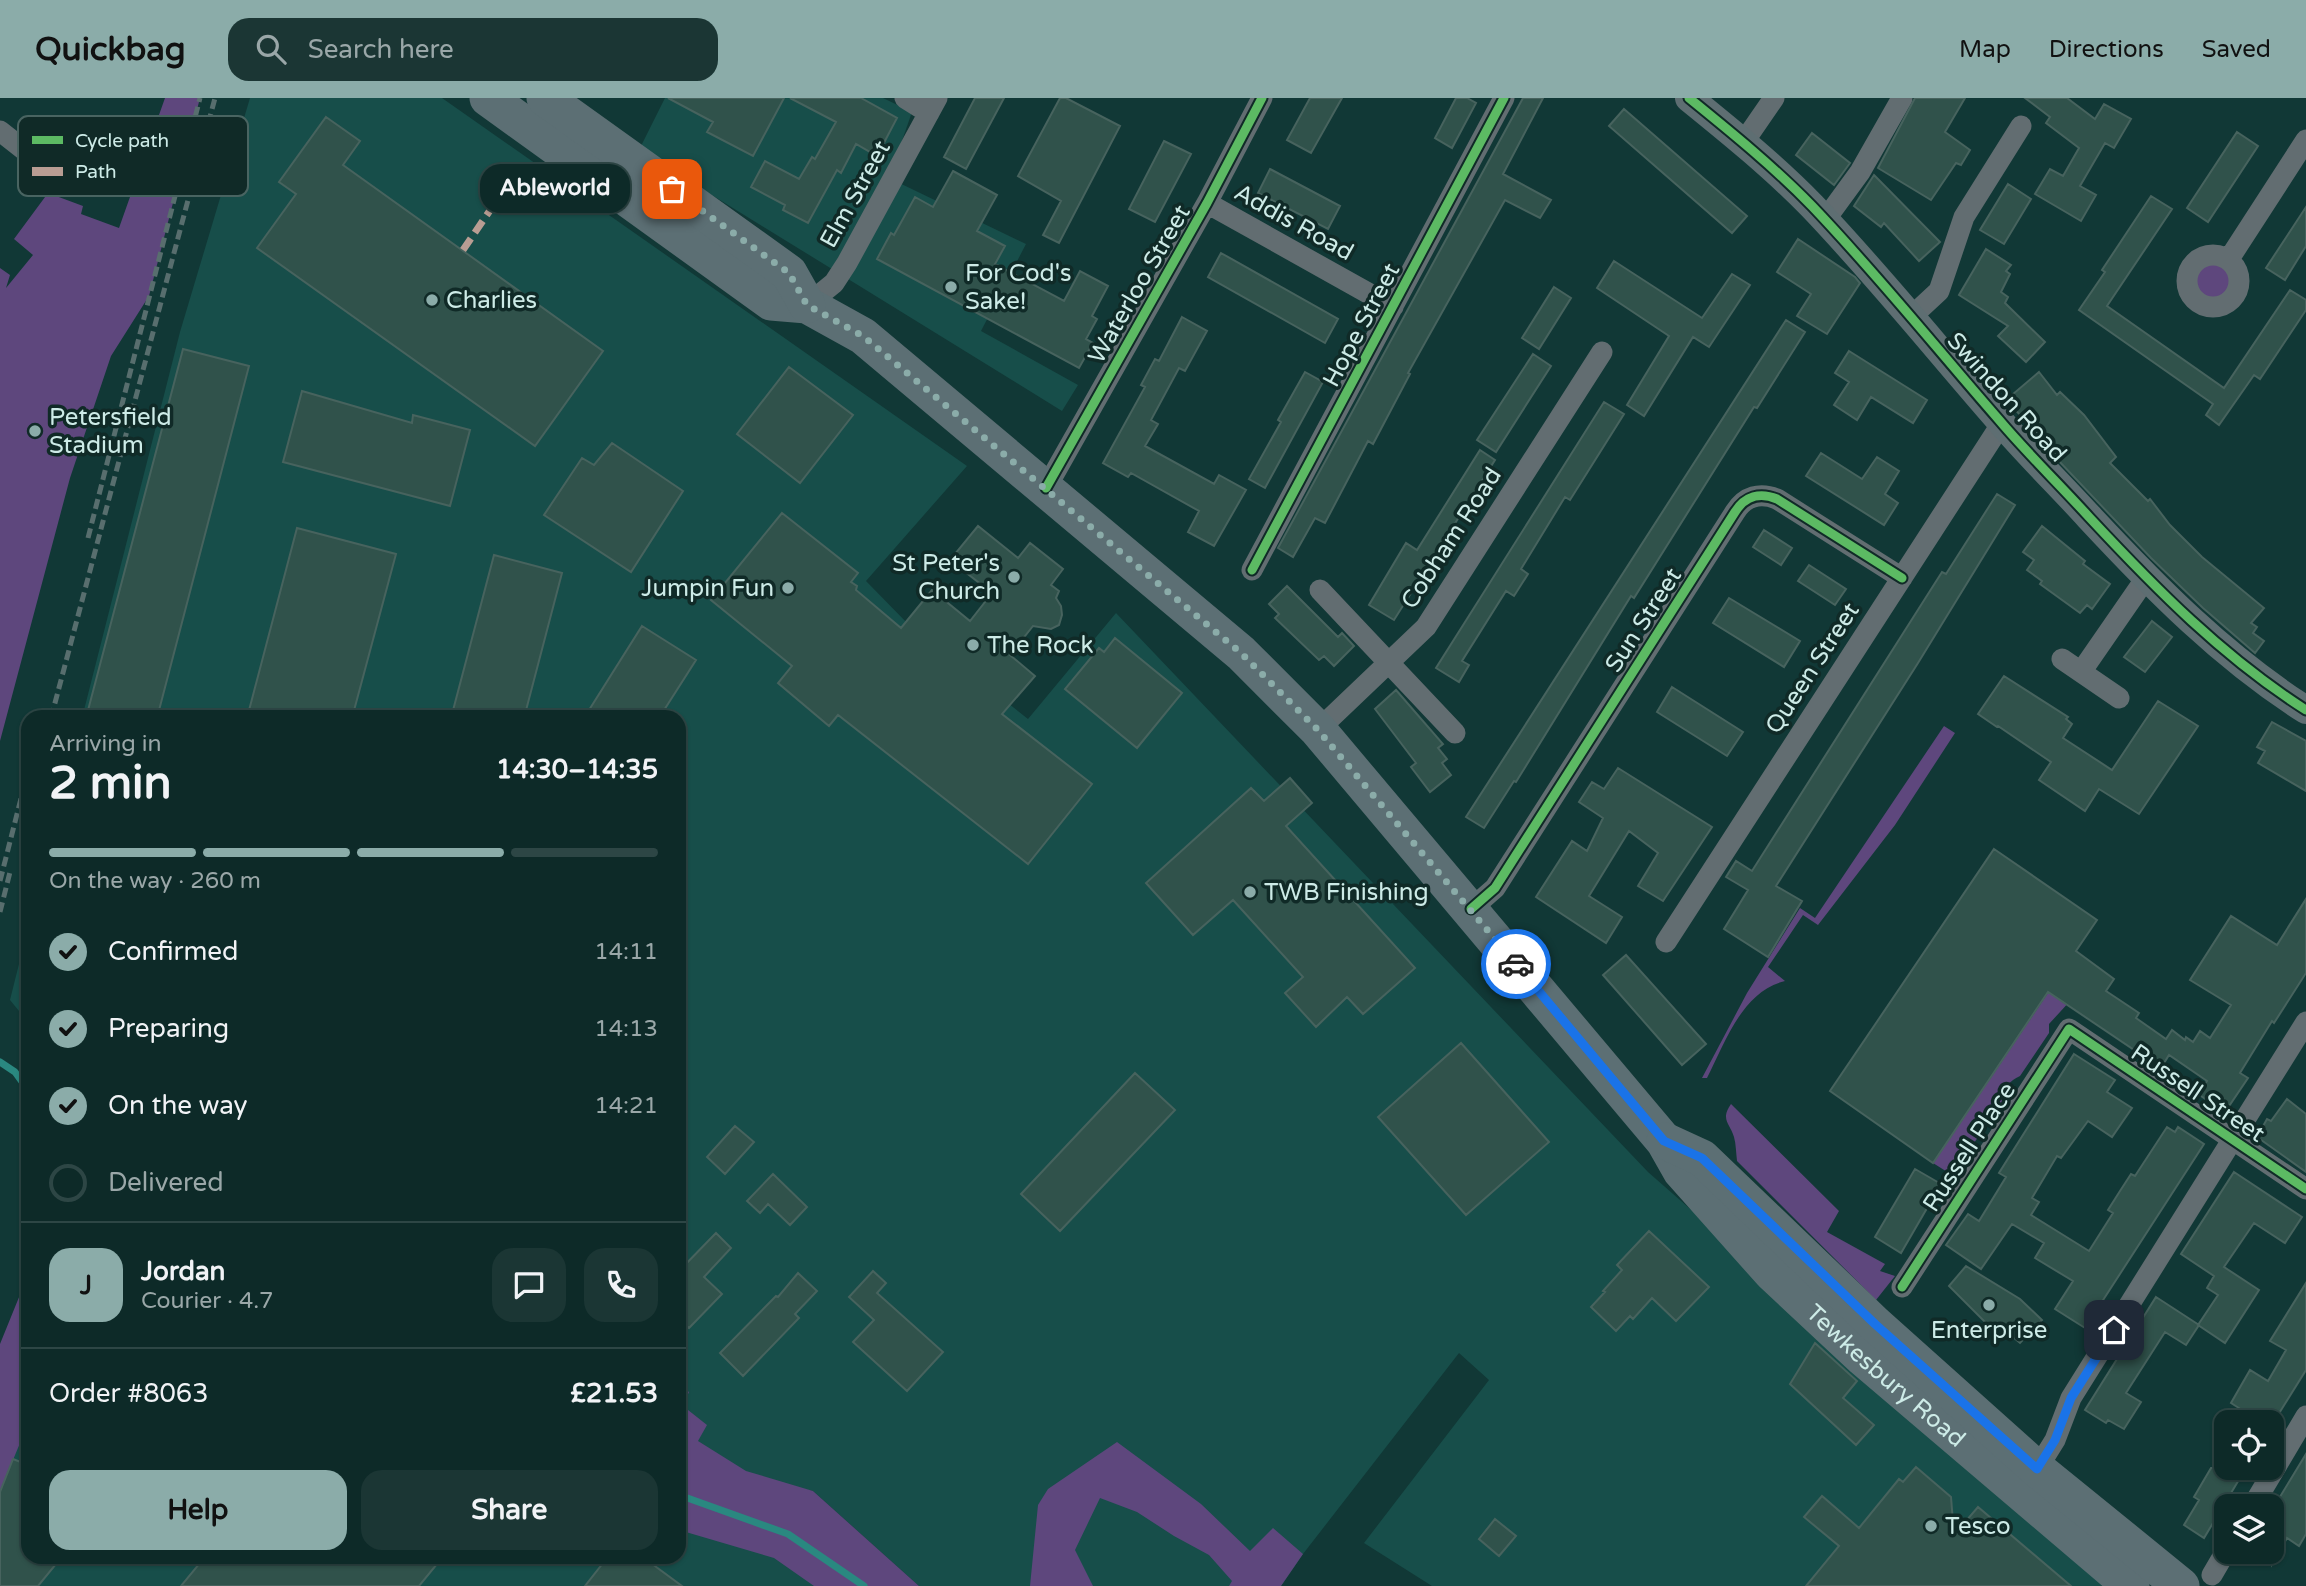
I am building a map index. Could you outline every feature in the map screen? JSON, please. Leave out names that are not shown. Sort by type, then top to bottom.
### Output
[{"type":"highway","name":"Tewkesbury Road","points":[[488,98],[771,302],[807,305],[863,336],[1241,653],[1318,730],[1664,1141],[1681,1171],[1772,1273],[1863,1358],[2132,1586]]},
{"type":"highway","points":[[545,98],[789,273],[807,305]]},
{"type":"highway","name":"Tewkesbury Road","points":[[1664,1141],[1702,1158],[1875,1324],[2037,1469],[2196,1581]]},
{"type":"street","points":[[905,98],[933,105]]},
{"type":"street","name":"Waterloo Street","points":[[1046,488],[1207,204],[1262,98]]},
{"type":"street","name":"Hope Street","points":[[1252,570],[1504,98]]},
{"type":"street","name":"Swindon Road","points":[[1689,98],[1809,203],[2001,423],[2146,578],[2227,652],[2306,710]]},
{"type":"street","points":[[1743,143],[1774,98]]},
{"type":"street","points":[[1825,220],[1860,172],[1902,98]]},
{"type":"street","name":"Elm Street","points":[[807,305],[834,283],[847,263],[933,105]]},
{"type":"street","points":[[1911,317],[1939,291],[1964,217],[2021,127]]},
{"type":"street","points":[[0,131],[18,145]]},
{"type":"street","points":[[2229,259],[2306,140]]},
{"type":"street","name":"Addis Road","points":[[1207,204],[1393,307]]},
{"type":"street","name":"Cobham Road","points":[[1318,730],[1426,627],[1602,352]]},
{"type":"street","name":"Queen Street","points":[[1666,942],[2001,423]]},
{"type":"street","name":"Sun Street","points":[[1471,909],[1494,888],[1745,500],[1760,495],[1777,499],[1902,578]]},
{"type":"street","points":[[2081,672],[2146,578]]},
{"type":"street","points":[[1320,590],[1455,733]]},
{"type":"street","points":[[2062,659],[2119,698]]},
{"type":"street","points":[[2037,1469],[2055,1440],[2071,1398],[2306,1022]]},
{"type":"street","name":"Russell Street","points":[[2069,1029],[2306,1189]]},
{"type":"street","name":"Russell Place","points":[[1902,1287],[2069,1029]]},
{"type":"street","points":[[2260,1494],[2306,1416]]},
{"type":"street","points":[[2196,1581],[2214,1563]]},
{"type":"shaded area","points":[[165,98],[200,98],[195,116],[159,116]]},
{"type":"shaded area","points":[[250,98],[442,98],[967,466],[866,581],[910,626],[1028,719],[1116,613],[1648,1172],[2120,1586],[1432,1586],[1364,1543],[1489,1380],[1459,1353],[1281,1586],[919,1586],[813,1491],[740,1478],[686,1449],[686,710],[84,710],[180,332],[221,196],[248,196],[248,116],[245,116]]},
{"type":"shaded area","points":[[665,98],[883,98],[912,112],[889,178],[1026,244],[981,331],[1078,385],[1062,411],[639,150]]},
{"type":"shaded area","points":[[46,196],[56,196],[83,206],[81,214],[119,228],[130,196],[175,196],[149,296],[111,356],[70,478],[0,741],[0,268],[10,275],[6,288],[33,255],[14,239]]},
{"type":"shaded area","points":[[2213,258],[2229,265],[2236,281],[2229,297],[2213,304],[2197,297],[2190,281],[2197,265]]},
{"type":"shaded area","points":[[1944,726],[1955,733],[1895,825],[1818,925],[1803,915],[1768,967],[1785,981],[1757,995],[1746,1007],[1728,1035],[1707,1078],[1702,1078],[1747,993],[1800,908],[1815,918]]},
{"type":"shaded area","points":[[21,956],[21,1013],[10,1000]]},
{"type":"shaded area","points":[[2052,987],[2071,1000],[2049,1024],[2049,1033],[2020,1076],[2008,1085],[2005,1098],[1952,1175],[1933,1163]]},
{"type":"shaded area","points":[[1731,1104],[1839,1211],[1827,1232],[1885,1264],[1880,1271],[1895,1276],[1876,1300],[1737,1161],[1734,1137],[1726,1118]]},
{"type":"shaded area","points":[[21,1292],[21,1441],[0,1491],[0,1344]]},
{"type":"shaded area","points":[[686,1408],[707,1425],[698,1441],[746,1471],[813,1491],[919,1586],[814,1586],[774,1558],[686,1532]]},
{"type":"shaded area","points":[[21,1410],[21,1564],[686,1564],[686,1503],[855,1586],[0,1586],[0,1462]]},
{"type":"shaded area","points":[[1117,1442],[1201,1504],[1250,1551],[1273,1528],[1303,1554],[1281,1586],[1229,1586],[1232,1581],[1209,1555],[1137,1512],[1100,1498],[1075,1550],[1093,1586],[1030,1586],[1038,1505],[1048,1489]]},
{"type":"building","points":[[668,98],[784,98],[753,156],[707,132],[713,122]]},
{"type":"building","points":[[790,98],[861,98],[897,118],[877,156],[856,144],[841,173],[837,170],[808,223],[783,210],[785,205],[751,187],[765,161],[799,179],[812,157],[815,159],[836,122]]},
{"type":"building","points":[[975,98],[1004,98],[966,169],[944,157]]},
{"type":"building","points":[[1060,98],[1066,98],[1120,126],[1059,243],[1043,235],[1061,201],[1018,176]]},
{"type":"building","points":[[1310,98],[1342,98],[1311,153],[1287,140]]},
{"type":"building","points":[[1456,98],[1467,98],[1476,103],[1452,148],[1435,138]]},
{"type":"building","points":[[1523,98],[1543,98],[1503,174],[1551,200],[1540,218],[1505,200],[1408,373],[1410,374],[1373,444],[1368,441],[1325,523],[1315,518],[1293,557],[1278,548]]},
{"type":"building","points":[[1915,98],[1965,98],[1945,132],[1970,150],[1961,165],[1956,163],[1931,200],[1878,168]]},
{"type":"building","points":[[2025,98],[2067,98],[2095,119],[2104,104],[2131,119],[2114,148],[2105,143],[2080,186],[2096,195],[2081,221],[2035,194],[2050,169],[2063,176],[2079,148],[2046,123],[2050,117]]},
{"type":"building","points":[[1624,109],[1747,216],[1732,233],[1609,126]]},
{"type":"building","name":"Charlies","points":[[326,117],[360,141],[343,165],[603,351],[535,446],[257,248],[296,194],[279,182]]},
{"type":"building","points":[[2237,132],[2258,146],[2208,222],[2187,208]]},
{"type":"building","points":[[1812,133],[1850,163],[1834,185],[1796,155]]},
{"type":"building","points":[[1164,141],[1191,154],[1155,222],[1129,209]]},
{"type":"building","points":[[1270,169],[1340,206],[1328,229],[1258,193]]},
{"type":"building","points":[[953,171],[997,195],[977,231],[1005,246],[995,264],[1064,301],[1080,271],[1108,286],[1092,316],[1097,319],[1086,339],[1093,343],[1079,368],[877,259],[915,197],[933,207]]},
{"type":"building","points":[[1874,175],[1940,242],[1919,261],[1884,223],[1881,227],[1854,206]]},
{"type":"building","points":[[2008,184],[2031,199],[2004,244],[1980,230]]},
{"type":"building","points":[[2151,196],[2172,209],[2107,306],[2224,388],[2290,290],[2306,300],[2306,310],[2260,379],[2254,375],[2219,425],[2206,415],[2213,404],[2079,310]]},
{"type":"building","points":[[2306,207],[2306,246],[2285,280],[2266,268]]},
{"type":"building","points":[[1798,239],[1860,283],[1827,334],[1797,316],[1811,294],[1777,272]]},
{"type":"building","points":[[1986,249],[2011,265],[2006,271],[2010,274],[2001,292],[2008,297],[2005,303],[2045,342],[2026,362],[1998,336],[2008,326],[1959,295]]},
{"type":"building","points":[[1221,253],[1338,319],[1325,343],[1208,277]]},
{"type":"building","points":[[1614,261],[1702,318],[1732,274],[1750,285],[1709,347],[1693,337],[1644,416],[1627,405],[1669,336],[1597,288]]},
{"type":"building","points":[[1554,287],[1571,298],[1539,349],[1522,338]]},
{"type":"building","points":[[1182,317],[1207,331],[1185,371],[1179,368],[1151,420],[1158,424],[1145,446],[1214,484],[1219,475],[1246,490],[1214,546],[1188,532],[1199,511],[1131,473],[1128,477],[1103,463],[1145,387],[1141,385],[1155,359],[1159,361]]},
{"type":"building","points":[[1786,320],[1805,332],[1757,408],[1754,407],[1634,598],[1631,596],[1516,782],[1514,781],[1484,828],[1466,817]]},
{"type":"building","points":[[183,349],[249,366],[159,710],[88,710]]},
{"type":"building","points":[[1849,351],[1927,400],[1913,423],[1871,397],[1857,420],[1834,405],[1849,382],[1835,373]]},
{"type":"building","points":[[1533,354],[1551,366],[1496,452],[1477,440]]},
{"type":"building","points":[[789,367],[853,415],[800,483],[737,434]]},
{"type":"building","points":[[1305,372],[1323,382],[1265,488],[1249,479]]},
{"type":"building","points":[[2039,372],[2057,395],[2060,392],[2084,415],[2116,457],[2110,463],[2148,501],[2150,499],[2170,525],[2202,557],[2264,608],[2251,623],[2257,627],[2253,633],[2264,641],[2255,653],[2151,558],[2057,459],[2043,439],[2006,400]]},
{"type":"building","points":[[302,391],[412,423],[413,415],[470,430],[450,506],[283,462]]},
{"type":"building","points":[[1604,402],[1624,414],[1570,500],[1565,497],[1521,569],[1528,574],[1514,596],[1506,591],[1462,661],[1469,665],[1459,682],[1436,668]]},
{"type":"building","points":[[612,443],[683,491],[631,572],[544,515],[582,458],[594,465]]},
{"type":"building","points":[[1480,450],[1495,460],[1394,620],[1369,605],[1406,543],[1417,550]]},
{"type":"building","points":[[1821,453],[1862,479],[1877,457],[1899,471],[1885,494],[1898,503],[1884,525],[1806,476]]},
{"type":"building","points":[[1997,494],[2015,505],[1776,886],[1802,901],[1768,957],[1724,929],[1748,890],[1726,877],[1736,861],[1752,871],[1942,572],[1946,574]]},
{"type":"building","points":[[782,513],[858,573],[851,582],[857,586],[856,590],[901,628],[932,590],[970,621],[992,593],[950,560],[978,526],[1018,558],[1030,543],[1063,569],[1051,585],[1059,591],[1056,598],[1062,615],[1059,625],[1051,629],[1033,626],[1010,655],[1035,676],[1002,714],[1092,784],[1028,864],[838,715],[829,726],[778,683],[792,666],[711,600]]},
{"type":"building","points":[[2042,526],[2085,561],[2083,564],[2110,584],[2092,609],[2087,605],[2080,613],[2040,584],[2042,581],[2027,570],[2034,560],[2023,552]]},
{"type":"building","points":[[297,528],[396,554],[354,710],[249,710]]},
{"type":"building","points":[[1764,530],[1792,548],[1781,565],[1753,547]]},
{"type":"building","points":[[494,555],[562,573],[526,710],[453,710]]},
{"type":"building","points":[[1809,565],[1846,589],[1835,605],[1798,581]]},
{"type":"building","points":[[1287,586],[1338,637],[1342,633],[1354,646],[1334,666],[1324,656],[1319,660],[1275,618],[1279,614],[1269,604]]},
{"type":"building","points":[[1729,598],[1800,641],[1784,667],[1713,623]]},
{"type":"building","points":[[2152,621],[2172,637],[2145,672],[2124,657]]},
{"type":"building","points":[[642,626],[696,660],[664,710],[589,710]]},
{"type":"building","points":[[1115,638],[1182,693],[1137,748],[1065,689],[1099,648],[1104,652]]},
{"type":"building","points":[[2004,676],[2068,717],[2066,719],[2072,724],[2063,738],[2112,770],[2158,701],[2198,726],[2139,814],[2099,789],[2085,811],[2039,780],[2051,762],[1978,714]]},
{"type":"building","points":[[1672,687],[1743,732],[1727,756],[1657,712]]},
{"type":"building","points":[[1396,690],[1443,744],[1438,748],[1447,759],[1442,763],[1451,775],[1430,792],[1411,767],[1416,763],[1375,709]]},
{"type":"building","points":[[2272,722],[2306,741],[2306,791],[2258,763],[2265,751],[2257,747]]},
{"type":"building","points":[[1618,768],[1712,827],[1663,901],[1638,886],[1658,853],[1629,831],[1589,896],[1622,917],[1606,943],[1536,897],[1572,841],[1587,851],[1603,818],[1579,802],[1592,782],[1604,789]]},
{"type":"building","name":"TWB Finishing","points":[[1290,778],[1312,803],[1286,826],[1415,968],[1363,1014],[1347,997],[1316,1027],[1285,993],[1303,977],[1233,900],[1193,935],[1146,883],[1251,788],[1264,801]]},
{"type":"building","points":[[1994,849],[2097,920],[2076,951],[2114,979],[2106,991],[2139,1013],[2136,1018],[2166,1039],[2172,1030],[2185,1040],[2186,1037],[2193,1042],[2200,1031],[2210,1038],[2231,1005],[2190,980],[2231,916],[2277,945],[2306,899],[2306,973],[2240,1073],[2248,1078],[2225,1112],[2198,1094],[2207,1081],[2169,1055],[2161,1068],[2048,992],[1933,1163],[1830,1091]]},
{"type":"building","points":[[1626,955],[1706,1044],[1682,1065],[1603,975]]},
{"type":"building","points":[[1461,1043],[1549,1142],[1466,1215],[1378,1117]]},
{"type":"building","points":[[2074,1054],[2115,1080],[2107,1092],[2132,1108],[2112,1137],[2088,1121],[2061,1158],[2057,1156],[2032,1198],[2039,1202],[2031,1215],[2089,1251],[2113,1213],[2108,1210],[2131,1174],[2135,1176],[2167,1127],[2175,1132],[2178,1127],[2204,1144],[2085,1328],[2055,1309],[2073,1281],[2035,1258],[2044,1243],[2012,1224],[1981,1269],[1946,1245],[1968,1214],[1979,1221],[2006,1177],[1999,1173]]},
{"type":"building","points":[[1135,1073],[1175,1110],[1060,1231],[1021,1194]]},
{"type":"building","points":[[2287,1099],[2306,1114],[2306,1172],[2257,1137],[2267,1119],[2271,1121]]},
{"type":"building","points":[[735,1126],[754,1142],[725,1174],[707,1157]]},
{"type":"building","points":[[1915,1169],[1941,1184],[1901,1253],[1875,1237]]},
{"type":"building","points":[[2234,1172],[2302,1217],[2285,1243],[2254,1223],[2224,1267],[2259,1290],[2225,1343],[2198,1325],[2218,1295],[2207,1288],[2214,1276],[2181,1254]]},
{"type":"building","points":[[773,1174],[807,1207],[790,1225],[768,1204],[760,1213],[747,1201]]},
{"type":"building","points":[[1649,1231],[1709,1287],[1676,1321],[1652,1298],[1633,1319],[1630,1316],[1616,1331],[1591,1307],[1622,1270],[1617,1265]]},
{"type":"building","points":[[716,1233],[731,1248],[704,1277],[722,1294],[689,1328],[686,1325],[686,1264]]},
{"type":"building","name":"Enterprise","points":[[1966,1266],[2020,1299],[2042,1320],[2020,1343],[2000,1326],[1995,1332],[1949,1286]]},
{"type":"building","points":[[873,1271],[886,1283],[877,1293],[943,1352],[907,1391],[853,1342],[874,1320],[849,1297]]},
{"type":"building","points":[[798,1273],[817,1291],[795,1314],[799,1318],[743,1376],[720,1353],[776,1296],[778,1297]]},
{"type":"building","points":[[2306,1283],[2306,1370],[2281,1410],[2242,1410],[2231,1403],[2250,1370],[2268,1381],[2286,1350],[2270,1341]]},
{"type":"building","points":[[2156,1297],[2199,1325],[2186,1345],[2165,1332],[2126,1393],[2141,1402],[2124,1429],[2108,1420],[2106,1423],[2085,1410]]},
{"type":"building","points":[[1815,1343],[1857,1381],[1843,1398],[1874,1425],[1856,1445],[1790,1384]]},
{"type":"building","points":[[2306,1454],[2306,1534],[2299,1546],[2287,1538],[2284,1543],[2284,1494],[2282,1494]]},
{"type":"building","points":[[13,1459],[21,1462],[21,1564],[56,1564],[38,1586],[0,1586],[0,1492]]},
{"type":"building","name":"Tesco","points":[[1916,1467],[1951,1497],[1954,1535],[1978,1507],[2071,1586],[1806,1586],[1839,1546],[1804,1517],[1822,1496],[1859,1528],[1899,1479],[1903,1482]]},
{"type":"building","points":[[2211,1468],[2214,1468],[2214,1480],[2239,1480],[2230,1494],[2214,1494],[2214,1521],[2204,1538],[2184,1525],[2199,1500],[2194,1497]]},
{"type":"building","points":[[1495,1519],[1516,1536],[1499,1556],[1479,1539]]},
{"type":"building","points":[[199,1564],[437,1564],[419,1586],[181,1586]]},
{"type":"building","points":[[602,1564],[652,1564],[682,1586],[585,1586]]},
{"type":"waterway","points":[[0,1062],[15,1072],[21,1080]]},
{"type":"waterway","points":[[686,1498],[788,1534],[864,1586]]},
{"type":"railway","points":[[195,116],[200,98]]},
{"type":"railway","points":[[210,116],[215,98]]},
{"type":"railway","points":[[88,538],[175,196]]},
{"type":"railway","points":[[53,710],[189,196]]},
{"type":"railway","points":[[0,881],[21,798]]},
{"type":"railway","points":[[0,912],[10,872]]},
{"type":"marked path","points":[[463,250],[510,181]]},
{"type":"cycle path","points":[[1046,488],[1207,203],[1262,98]]},
{"type":"cycle path","points":[[1252,570],[1504,98]]},
{"type":"cycle path","points":[[1689,98],[1812,206],[2022,445],[2165,596],[2246,668],[2306,710]]},
{"type":"cycle path","points":[[1471,909],[1495,888],[1743,502],[1759,496],[1777,499],[1902,578]]},
{"type":"cycle path","points":[[1902,1287],[2069,1029],[2306,1189]]},
{"type":"way so far","points":[[672,189],[789,273],[807,305],[863,336],[1241,653],[1318,730],[1516,964]]},
{"type":"place","name":"Ableworld","points":[[672,189]]},
{"type":"place","name":"For Cod's Sake!","points":[[951,287]]},
{"type":"place","name":"Charlies","points":[[432,300]]},
{"type":"place","name":"Petersfield Stadium","points":[[35,431]]},
{"type":"place","name":"St Peter's Church","points":[[1014,577]]},
{"type":"place","name":"Jumpin Fun","points":[[788,588]]},
{"type":"place","name":"The Rock","points":[[973,645]]},
{"type":"place","name":"TWB Finishing","points":[[1250,892]]},
{"type":"place","name":"Enterprise","points":[[1989,1305]]},
{"type":"place","name":"Tesco","points":[[1931,1526]]},
{"type":"route","points":[[1516,964],[1664,1141],[1702,1158],[1875,1324],[2037,1469],[2055,1440],[2071,1398],[2114,1330]]}]
